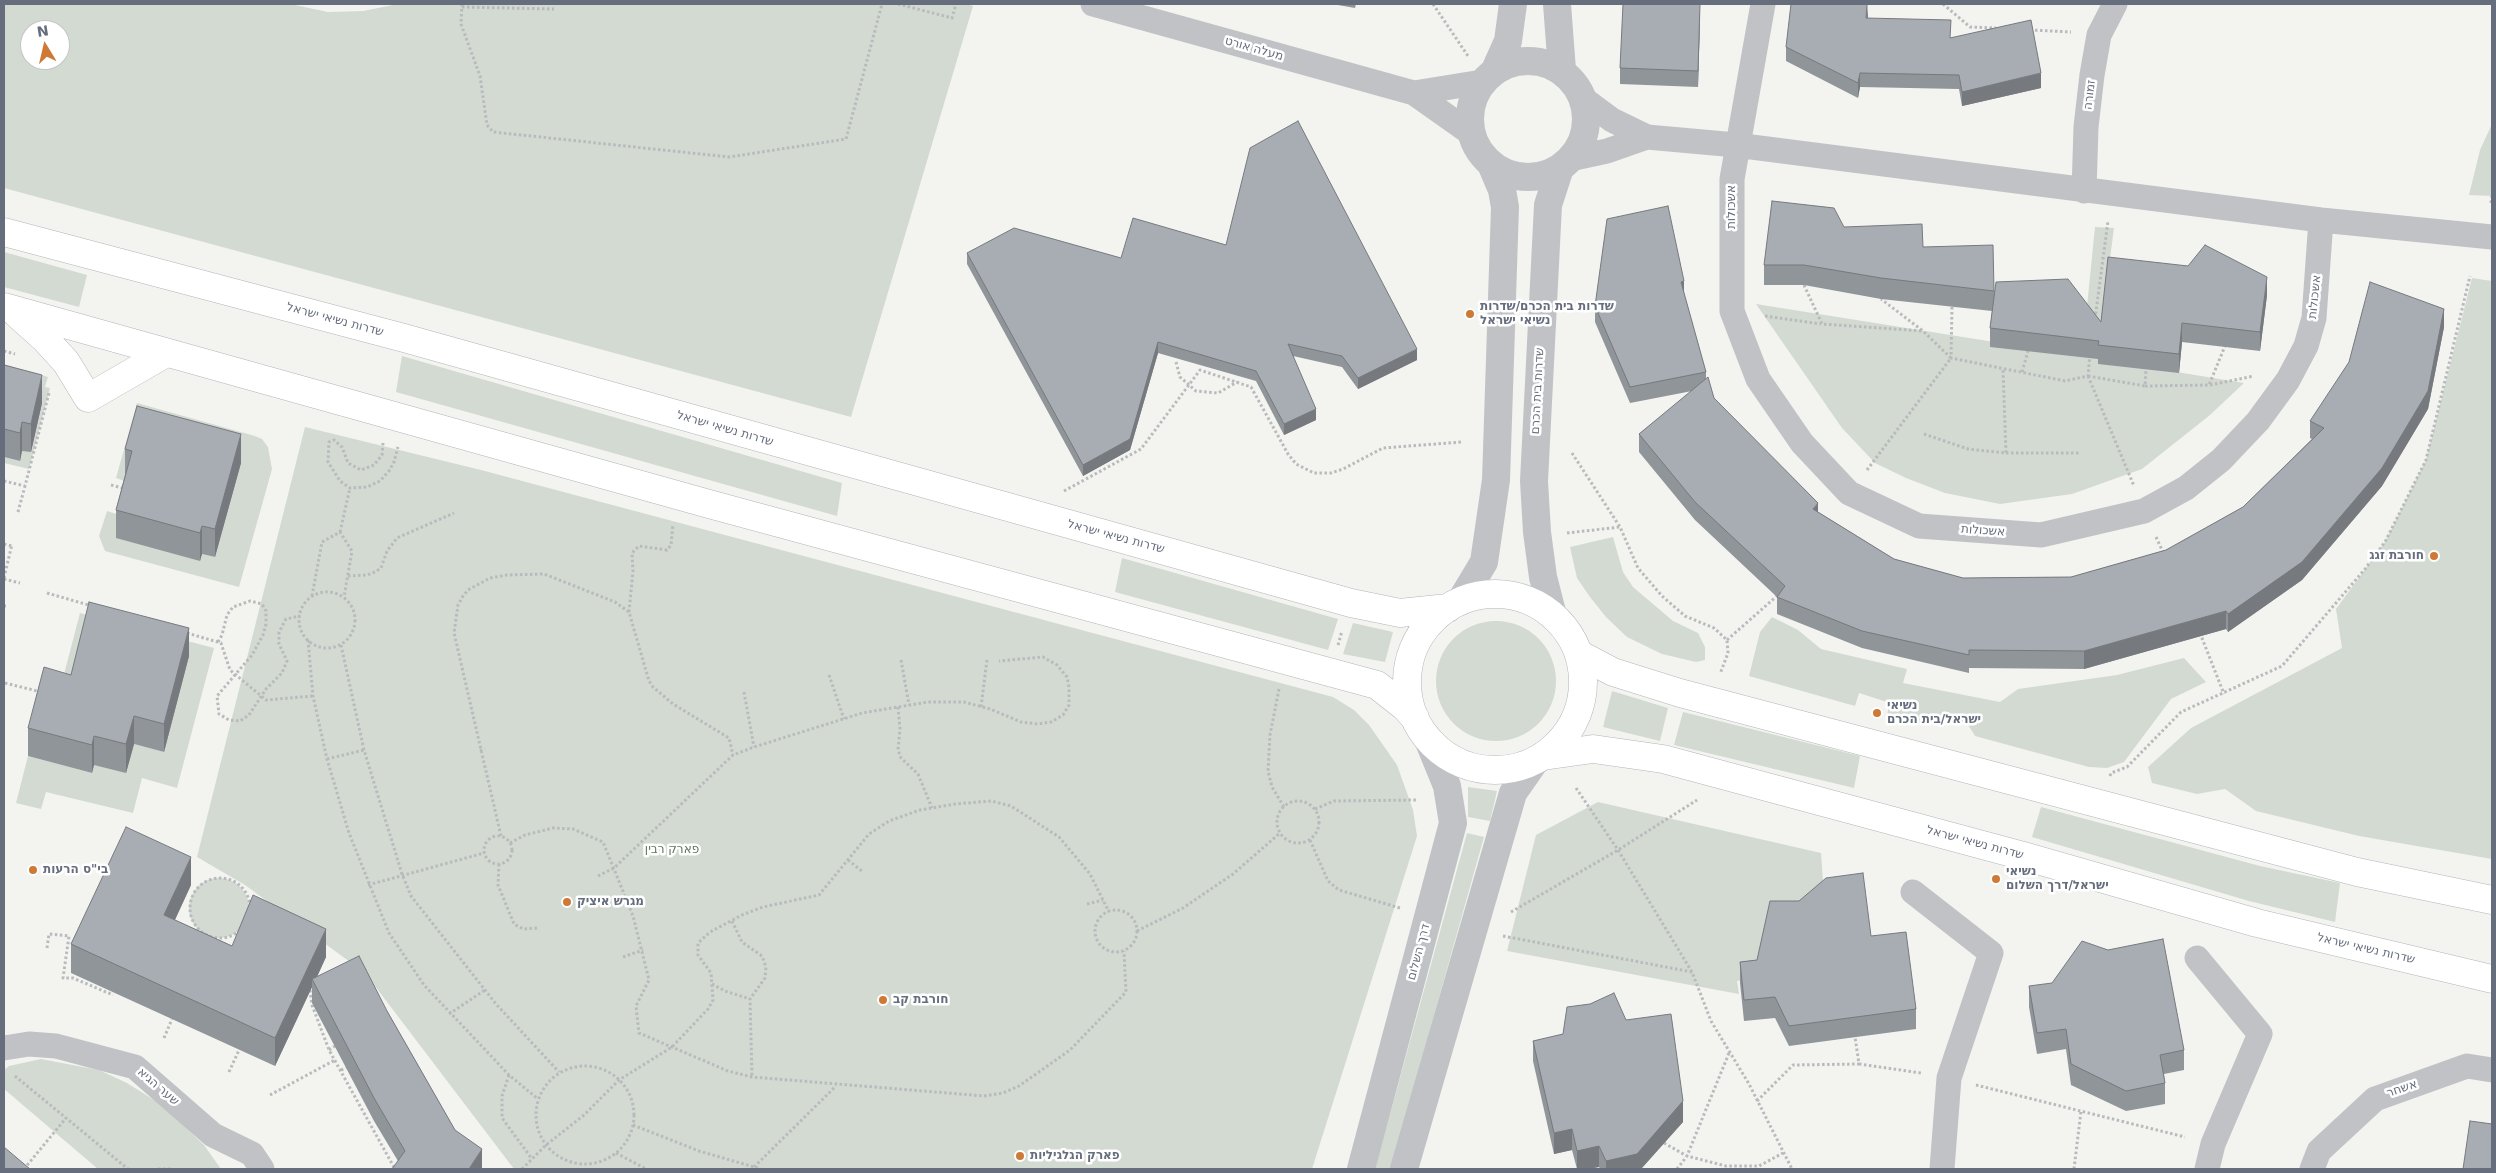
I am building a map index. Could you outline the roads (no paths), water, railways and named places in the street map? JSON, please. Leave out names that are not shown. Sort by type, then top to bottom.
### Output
[{"type":"main road","name":"שדרות נשיאי ישראל","points":[[4,232],[404,338],[1351,603],[1400,613],[1454,605]]},
{"type":"main road","points":[[8,309],[709,504],[1377,685],[1405,707],[1421,728],[1442,752],[1461,763],[1484,769],[1507,769],[1539,758],[1560,742],[1577,715],[1583,685],[1579,654],[1572,640],[1553,616],[1521,598],[1501,595],[1480,596],[1454,605],[1420,635],[1412,655],[1408,676],[1408,698],[1421,728]]},
{"type":"main road","points":[[8,309],[45,339],[66,362],[88,398],[166,354]]},
{"type":"main road","points":[[1579,654],[1613,672],[1680,693],[2357,872],[2492,900]]},
{"type":"main road","name":"שדרות נשיאי ישראל","points":[[1539,758],[1593,749],[1663,759],[2027,857],[2257,924],[2492,979]]},
{"type":"street","name":"מעלה אורט","points":[[1093,4],[1414,94],[1472,134]]},
{"type":"street","points":[[1512,4],[1508,41],[1489,76],[1473,98],[1471,107],[1472,134],[1479,151],[1491,164],[1507,174],[1525,178],[1544,176],[1565,164],[1647,137]]},
{"type":"street","points":[[1557,4],[1562,70]]},
{"type":"street","name":"אשכולות","points":[[1764,4],[1736,145],[1732,179],[1732,311],[1758,379],[1802,443],[1849,493],[1919,526],[2041,535],[2144,511],[2186,488],[2221,460],[2258,421],[2288,380],[2306,346],[2314,318],[2322,220]]},
{"type":"street","name":"זמורה","points":[[2084,191],[2086,128],[2099,35],[2115,4]]},
{"type":"street","points":[[1489,76],[1512,62],[1529,60],[1546,62],[1562,70],[1576,84],[1585,100],[1588,119],[1584,138],[1565,164]]},
{"type":"street","name":"מעלה אורט","points":[[1414,94],[1489,76]]},
{"type":"street","points":[[1585,100],[1612,120],[1647,137],[1736,145],[1989,176],[2084,191],[2322,220],[2492,237]]},
{"type":"street","points":[[1454,605],[1484,562],[1496,480],[1505,207],[1502,190],[1491,164]]},
{"type":"street","name":"שדרות בית הכרם","points":[[1553,616],[1544,577],[1537,532],[1534,480],[1548,205],[1552,190],[1565,164]]},
{"type":"street","name":"דרך השלום","points":[[1362,1169],[1453,823],[1447,786],[1421,728]]},
{"type":"street","points":[[1404,1169],[1513,792],[1539,758]]},
{"type":"street","points":[[1913,892],[1991,953],[1950,1078],[1942,1169]]},
{"type":"street","points":[[2196,958],[2260,1034],[2213,1144],[2207,1169]]},
{"type":"street","name":"שער הגיא","points":[[4,1048],[28,1044],[56,1046],[136,1067],[212,1135],[252,1154],[262,1169]]},
{"type":"street","name":"אשחר","points":[[2312,1169],[2319,1151],[2375,1099],[2467,1066],[2492,1070]]},
{"type":"place","name":"שדרות בית הכרם/שדרות נשיאי ישראל","points":[[1470,314]]},
{"type":"place","name":"חורבת זגג","points":[[2434,556]]},
{"type":"place","name":"נשיאי ישראל/בית הכרם","points":[[1877,713]]},
{"type":"place","name":"בי\"ס הרעות","points":[[33,870]]},
{"type":"place","name":"נשיאי ישראל/דרך השלום","points":[[1996,879]]},
{"type":"place","name":"מגרש איציק","points":[[567,902]]},
{"type":"place","name":"חורבת קב","points":[[883,1000]]},
{"type":"place","name":"פארק הגלגיליות","points":[[1020,1156]]},
{"type":"park label","name":"פארק רבין","points":[[672,850]]}]
